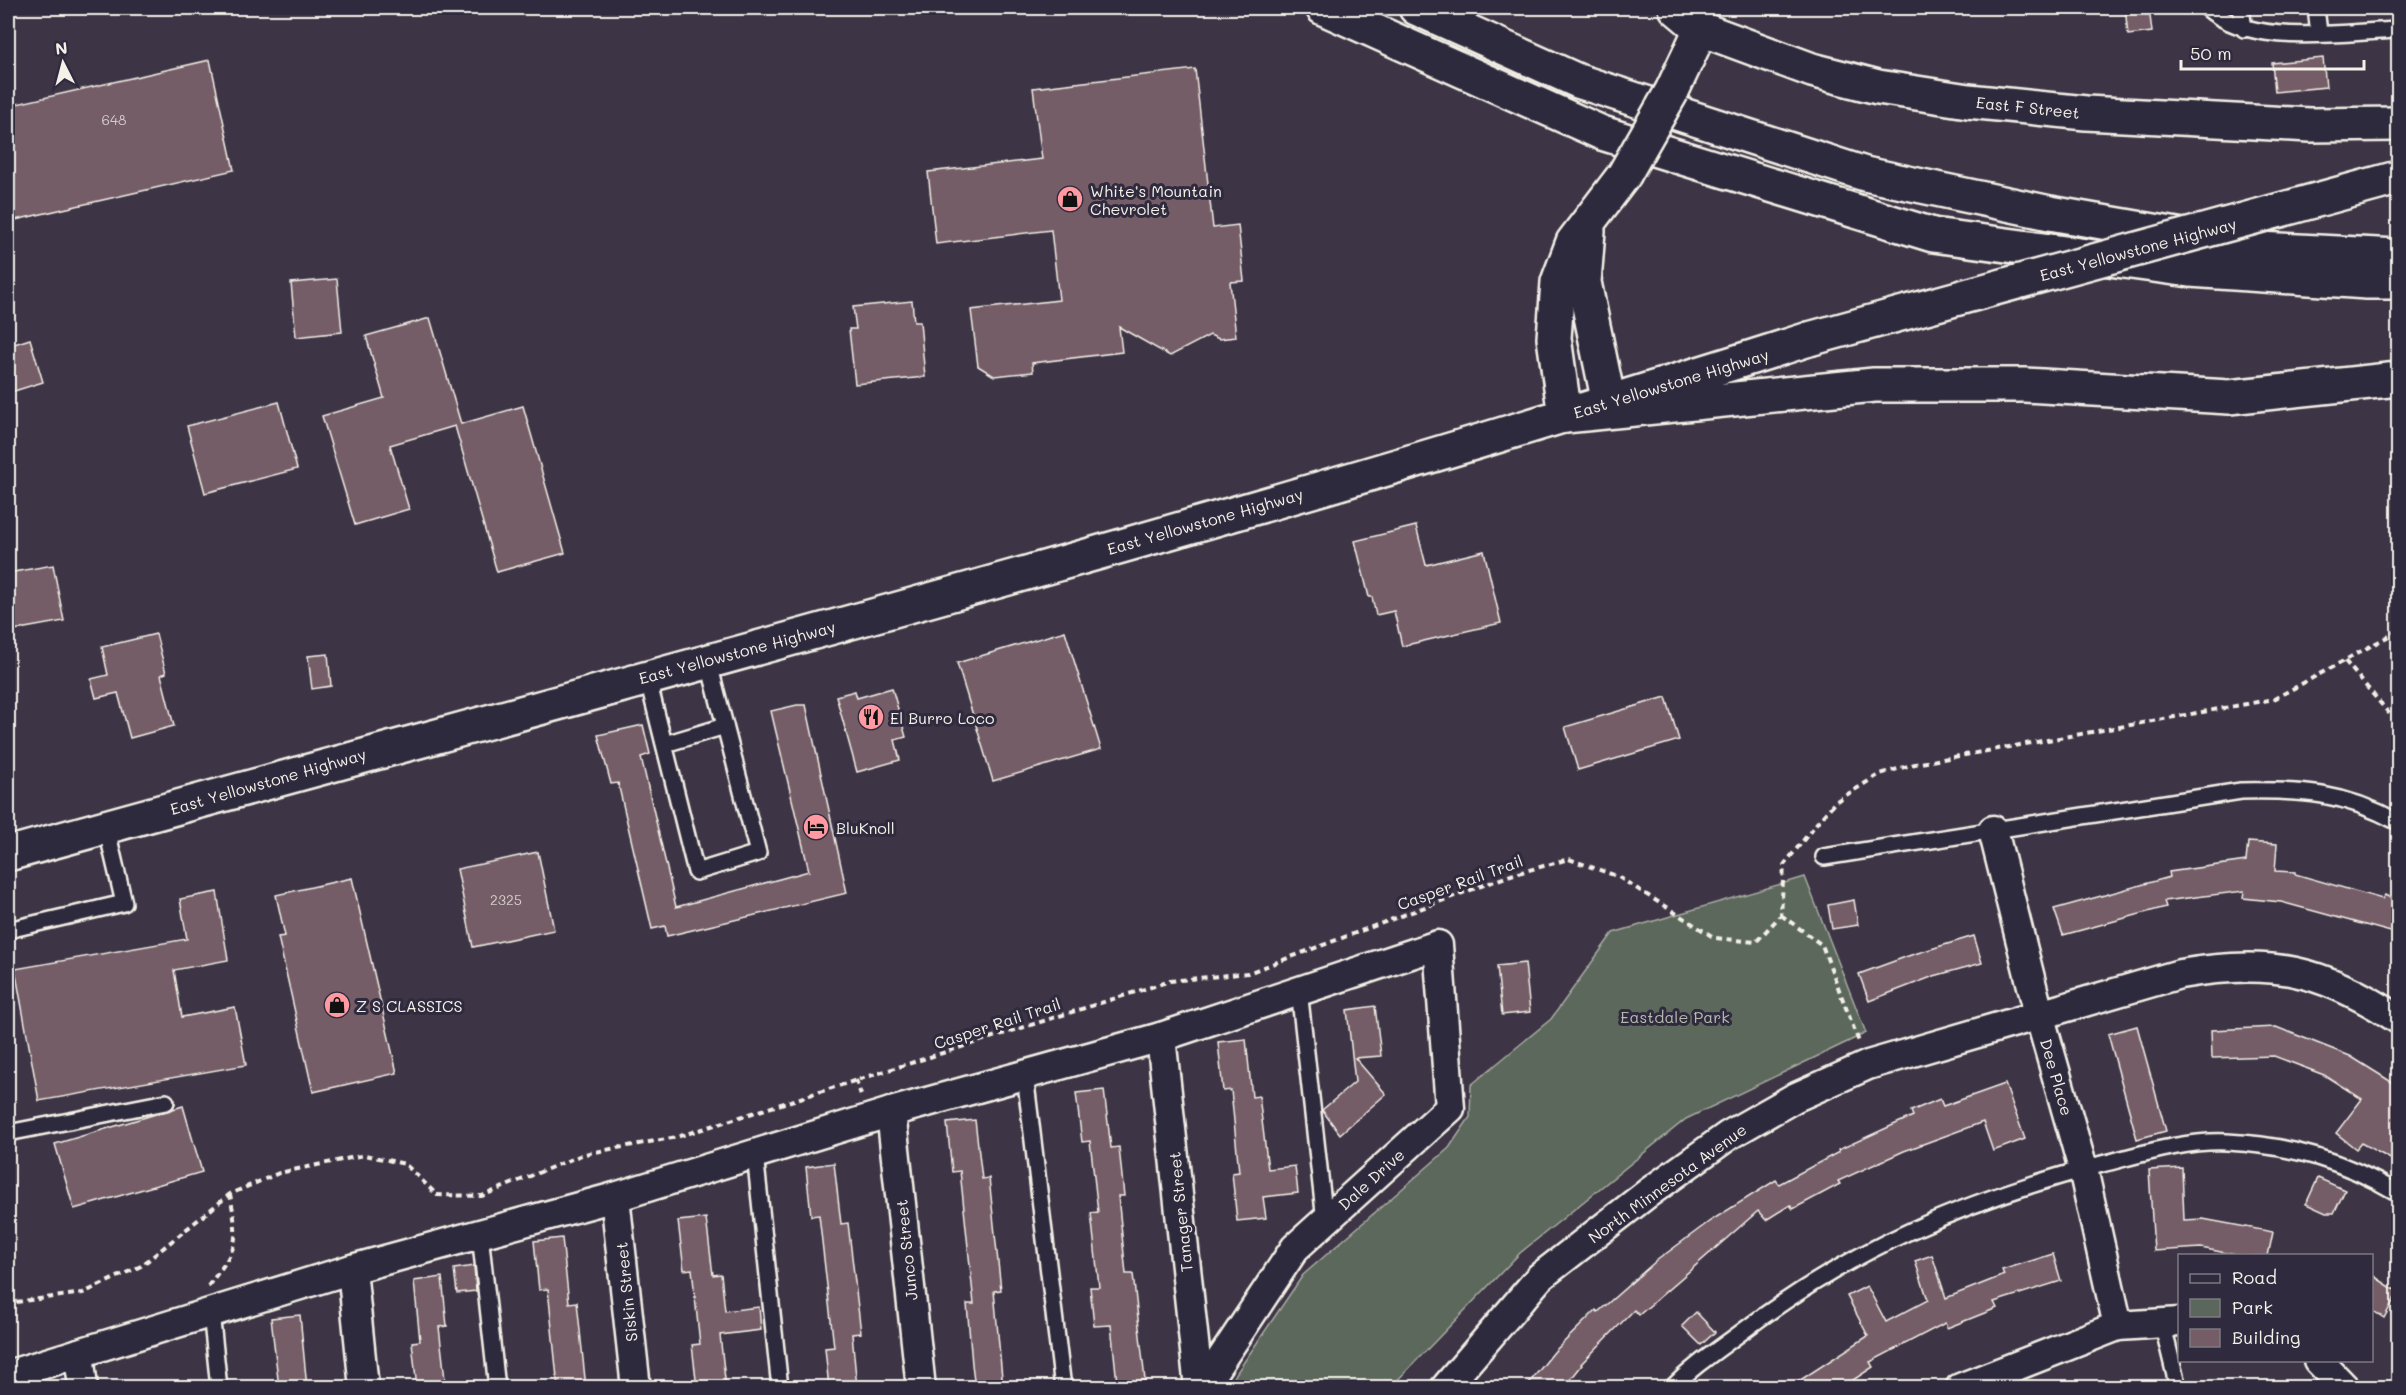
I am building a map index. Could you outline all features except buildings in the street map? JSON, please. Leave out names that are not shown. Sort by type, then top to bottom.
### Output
[{"type":"main road","points":[[1323,8],[1602,133],[1933,236],[2190,270],[2398,282]]},
{"type":"main road","points":[[1416,8],[1578,81],[1865,174],[2050,213],[2258,249],[2398,256]]},
{"type":"main road","name":"East F Street","points":[[1676,8],[1701,28],[1823,73],[1878,87],[1968,101],[2086,113],[2310,125],[2398,124]]},
{"type":"main road","points":[[1701,28],[1672,91],[1624,175],[1588,226],[1573,242],[1558,282],[1554,338],[1565,416],[1874,385],[2025,386],[2229,397],[2398,379]]},
{"type":"main road","name":"East Yellowstone Highway","points":[[8,854],[1138,541],[1609,403],[1809,339],[2398,178]]},
{"type":"main road","points":[[1588,226],[1584,282],[1609,403]]},
{"type":"street","name":"Dee Place","points":[[1993,830],[2039,1014],[2083,1169],[2118,1326]]},
{"type":"street","name":"Dale Drive","points":[[1200,1388],[1295,1248],[1450,1108],[1438,945],[1299,990]]},
{"type":"street","name":"North Minnesota Avenue","points":[[1445,1388],[1540,1277],[1648,1193],[1729,1135],[1794,1098],[1868,1065],[2180,974],[2249,965],[2292,970],[2327,980],[2358,993],[2398,1019]]},
{"type":"street","points":[[8,1375],[79,1353],[208,1301],[352,1269],[615,1197],[891,1112],[1161,1038],[1299,990]]},
{"type":"street","name":"Tanager Street","points":[[1161,1038],[1200,1388]]},
{"type":"street","name":"Junco Street","points":[[891,1112],[921,1388]]},
{"type":"street","name":"Siskin Street","points":[[615,1197],[636,1388]]},
{"type":"street","points":[[352,1269],[364,1388]]},
{"type":"street","points":[[1960,1388],[2118,1326],[2171,1322]]},
{"type":"street","points":[[79,1353],[83,1388]]},
{"type":"street","points":[[2320,1362],[2345,1388]]},
{"type":"lane","points":[[2207,8],[2244,29],[2265,34],[2398,30]]},
{"type":"lane","points":[[2241,8],[2244,29]]},
{"type":"lane","points":[[2316,8],[2319,33]]},
{"type":"lane","points":[[647,676],[696,872],[759,852],[708,660]]},
{"type":"lane","points":[[665,744],[725,726]]},
{"type":"lane","points":[[1824,857],[2241,791],[2299,790],[2345,799],[2398,822]]},
{"type":"lane","points":[[8,930],[124,903],[106,826]]},
{"type":"lane","points":[[1299,990],[1325,1221]]},
{"type":"lane","points":[[1026,1075],[1063,1388]]},
{"type":"lane","points":[[8,1133],[166,1102]]},
{"type":"lane","points":[[1672,1388],[1685,1375],[1764,1315],[1835,1268],[1952,1212],[2083,1169],[2194,1143],[2225,1142],[2267,1145],[2328,1158],[2398,1193]]},
{"type":"lane","points":[[755,1154],[780,1388]]},
{"type":"lane","points":[[480,1234],[497,1388]]},
{"type":"lane","points":[[208,1301],[219,1388]]},
{"type":"lane","points":[[2171,1322],[2178,1388]]},
{"type":"path","points":[[1868,1065],[1822,945],[1781,915],[1784,865],[1836,802],[1881,774],[1916,764],[2274,699],[2398,631]]},
{"type":"path","points":[[2345,661],[2398,724]]},
{"type":"path","name":"Casper Rail Trail","points":[[16,1302],[83,1293],[141,1266],[230,1194],[279,1173],[365,1155],[405,1164],[437,1195],[482,1196],[584,1154],[677,1137],[1170,981],[1248,973],[1510,875],[1569,859],[1617,876],[1715,939],[1756,942],[1781,915]]},
{"type":"path","points":[[208,1301],[229,1258],[237,1234],[230,1194]]},
{"type":"green space","name":"Eastdale Park","points":[[1805,877],[1866,1033],[1686,1119],[1520,1253],[1391,1387],[1227,1387],[1303,1275],[1449,1148],[1470,1117],[1471,1085],[1551,1019],[1613,933]]},
{"type":"place","name":"White's Mountain Chevrolet","points":[[1070,199]]},
{"type":"place","name":"El Burro Loco","points":[[871,717]]},
{"type":"place","name":"BluKnoll","points":[[816,827]]},
{"type":"place","name":"Z S CLASSICS","points":[[337,1005]]}]
